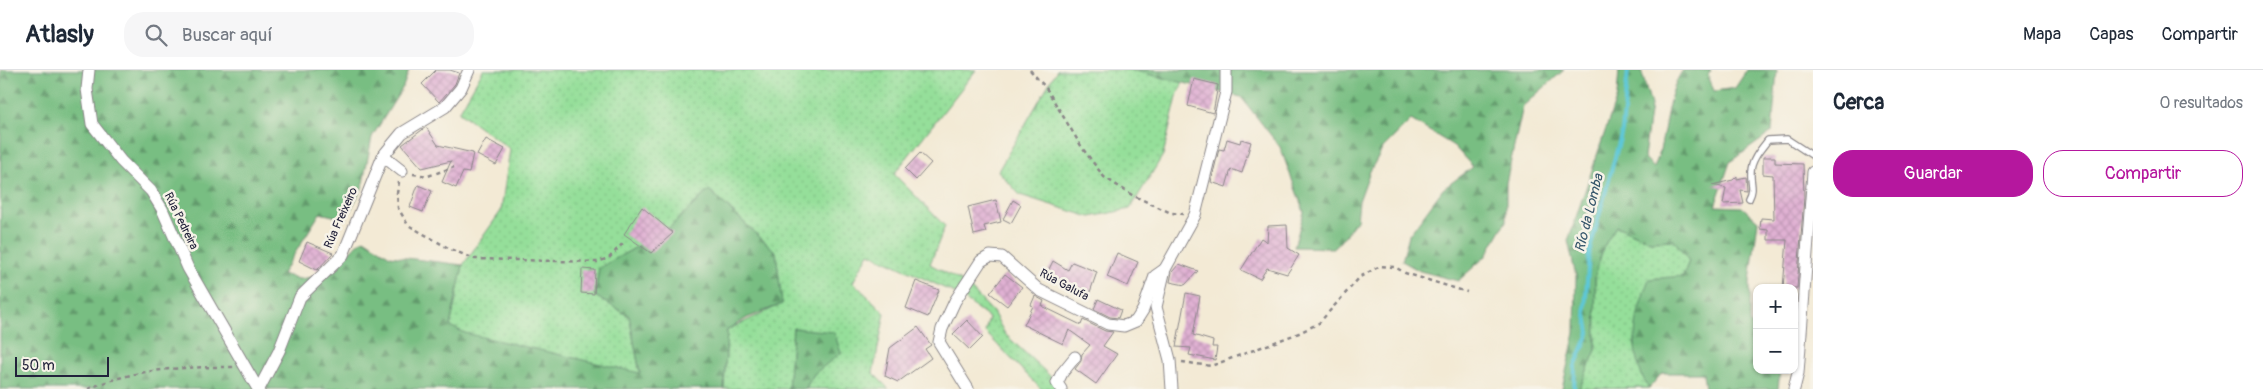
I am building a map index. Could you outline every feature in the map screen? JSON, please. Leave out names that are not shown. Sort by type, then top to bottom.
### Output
[{"type":"street","name":"Rúa Pedreira","points":[[89,70],[86,89],[92,124],[121,161],[151,191],[159,203],[188,268],[258,389]]},
{"type":"street","name":"Rúa Freixeiro","points":[[258,389],[279,351],[300,297],[343,255],[383,156],[402,133],[445,107],[460,88],[469,70]]},
{"type":"street","name":"Rúa Galufa","points":[[1172,389],[1170,360],[1156,307],[1165,269],[1195,215],[1226,92],[1226,70]]},
{"type":"street","points":[[383,156],[402,171]]},
{"type":"street","points":[[1794,389],[1808,324],[1813,172]]},
{"type":"street","name":"Rúa Galufa","points":[[968,389],[939,342],[942,329],[955,301],[981,261],[990,256],[1002,257],[1039,290],[1108,324],[1124,326],[1136,321],[1143,310],[1154,276],[1165,269]]},
{"type":"street","points":[[1061,389],[1057,383],[1074,357]]},
{"type":"lane","points":[[1749,199],[1754,191],[1751,171],[1755,157],[1768,140],[1787,139],[1813,156]]},
{"type":"path","points":[[1030,70],[1046,88],[1065,116],[1083,149],[1104,177],[1171,214],[1195,215]]},
{"type":"path","points":[[454,167],[428,176],[402,171],[397,193],[398,208],[408,225],[450,249],[475,259],[597,262],[609,258],[624,241]]},
{"type":"path","points":[[1170,360],[1211,366],[1299,333],[1319,323],[1360,278],[1380,266],[1395,267],[1419,278],[1467,292]]},
{"type":"path","points":[[88,389],[110,379],[176,367],[245,367]]},
{"type":"green space","points":[[1,70],[409,70],[403,87],[372,137],[362,188],[346,219],[320,213],[282,274],[299,279],[321,276],[364,239],[390,256],[463,265],[450,326],[465,333],[640,373],[629,316],[595,296],[599,268],[667,230],[709,190],[776,252],[782,304],[747,318],[727,330],[724,389],[0,389]]},
{"type":"green space","points":[[483,70],[976,70],[894,174],[945,226],[930,264],[966,284],[993,312],[1005,334],[1064,389],[1041,389],[985,332],[989,318],[959,295],[869,253],[853,282],[885,313],[873,373],[889,389],[805,389],[814,374],[793,328],[788,389],[724,389],[727,330],[782,304],[776,252],[709,190],[667,230],[599,268],[595,296],[629,316],[643,389],[502,349],[450,327],[463,265],[501,211],[510,149],[459,112]]},
{"type":"green space","points":[[1057,70],[1189,70],[1178,93],[1163,155],[1130,209],[1090,217],[1020,195],[998,171]]},
{"type":"green space","points":[[1131,70],[1564,70],[1523,106],[1506,183],[1506,221],[1486,256],[1458,281],[1420,271],[1402,261],[1409,235],[1443,189],[1473,167],[1454,146],[1411,120],[1383,148],[1370,171],[1359,201],[1357,220],[1335,248],[1294,247],[1304,212],[1280,147],[1241,97]]},
{"type":"green space","points":[[1619,70],[1641,70],[1651,105],[1644,157],[1654,168],[1672,92],[1683,70],[1711,70],[1708,75],[1714,91],[1735,88],[1747,70],[1777,70],[1772,132],[1730,162],[1715,206],[1742,207],[1758,221],[1750,281],[1750,323],[1753,326],[1753,374],[1780,374],[1778,389],[1705,389],[1703,373],[1662,373],[1649,388],[1637,362],[1635,348],[1637,320],[1644,293],[1649,279],[1683,276],[1689,261],[1674,240],[1650,241],[1616,226],[1603,248],[1595,276],[1596,350],[1579,389],[1562,389],[1575,333],[1576,276],[1568,241],[1617,96]]},
{"type":"green space","points":[[1616,226],[1650,241],[1674,240],[1689,261],[1683,276],[1634,343],[1649,388],[1579,389],[1596,350],[1595,276],[1603,248]]},
{"type":"green space","points":[[793,328],[834,332],[841,353],[814,374],[805,389],[788,389]]},
{"type":"building","points":[[436,70],[450,70],[459,73],[455,84],[439,102],[422,84]]},
{"type":"building","points":[[1194,79],[1218,85],[1213,113],[1188,106]]},
{"type":"building","points":[[426,127],[438,145],[473,153],[469,173],[463,172],[456,188],[442,182],[451,161],[422,168],[402,145]]},
{"type":"building","points":[[486,139],[505,149],[496,165],[477,155]]},
{"type":"building","points":[[1227,139],[1240,143],[1241,139],[1251,142],[1242,173],[1231,169],[1226,187],[1211,182],[1219,149],[1224,150]]},
{"type":"building","points":[[920,153],[931,163],[916,180],[905,169]]},
{"type":"building","points":[[1763,157],[1775,157],[1775,163],[1803,164],[1804,197],[1797,284],[1783,284],[1787,240],[1768,240],[1768,230],[1760,229],[1761,218],[1774,219],[1773,175],[1763,174]]},
{"type":"building","points":[[1737,176],[1737,179],[1746,177],[1747,191],[1740,190],[1743,203],[1723,204],[1726,188],[1712,185],[1733,180]]},
{"type":"building","points":[[418,185],[432,191],[423,212],[410,207]]},
{"type":"building","points":[[996,200],[1001,222],[984,226],[986,232],[974,235],[968,207]]},
{"type":"building","points":[[1013,200],[1021,205],[1011,223],[1003,219]]},
{"type":"building","points":[[642,207],[673,233],[651,253],[624,234]]},
{"type":"building","points":[[1287,225],[1288,248],[1299,255],[1287,274],[1267,268],[1260,279],[1241,270],[1261,238],[1267,242],[1268,226]]},
{"type":"building","points":[[307,242],[333,253],[317,270],[299,261]]},
{"type":"building","points":[[1117,253],[1138,262],[1128,286],[1107,277]]},
{"type":"building","points":[[1053,261],[1068,270],[1072,262],[1097,272],[1090,292],[1064,282],[1048,271]]},
{"type":"building","points":[[1179,264],[1198,271],[1185,285],[1170,282],[1172,272]]},
{"type":"building","points":[[582,269],[595,270],[594,294],[581,293]]},
{"type":"building","points":[[1005,274],[1022,287],[1007,306],[990,293]]},
{"type":"building","points":[[916,281],[939,290],[928,317],[906,308]]},
{"type":"building","points":[[1186,293],[1200,296],[1193,335],[1213,341],[1212,347],[1217,347],[1215,360],[1189,355],[1191,348],[1176,347]]},
{"type":"building","points":[[1035,296],[1044,301],[1042,306],[1081,325],[1083,320],[1105,331],[1113,332],[1103,346],[1117,354],[1096,384],[1075,369],[1081,361],[1082,354],[1090,345],[1069,330],[1063,344],[1024,325],[1033,306],[1031,305]]},
{"type":"building","points":[[1098,299],[1121,310],[1118,318],[1110,317],[1094,309]]},
{"type":"building","points":[[967,320],[983,337],[970,350],[953,334]]},
{"type":"building","points":[[918,327],[931,345],[925,349],[931,358],[898,382],[885,376],[890,348]]},
{"type":"waterway","name":"Río da Lomba","points":[[1574,389],[1575,366],[1589,333],[1585,309],[1589,253],[1622,131],[1628,70]]}]
